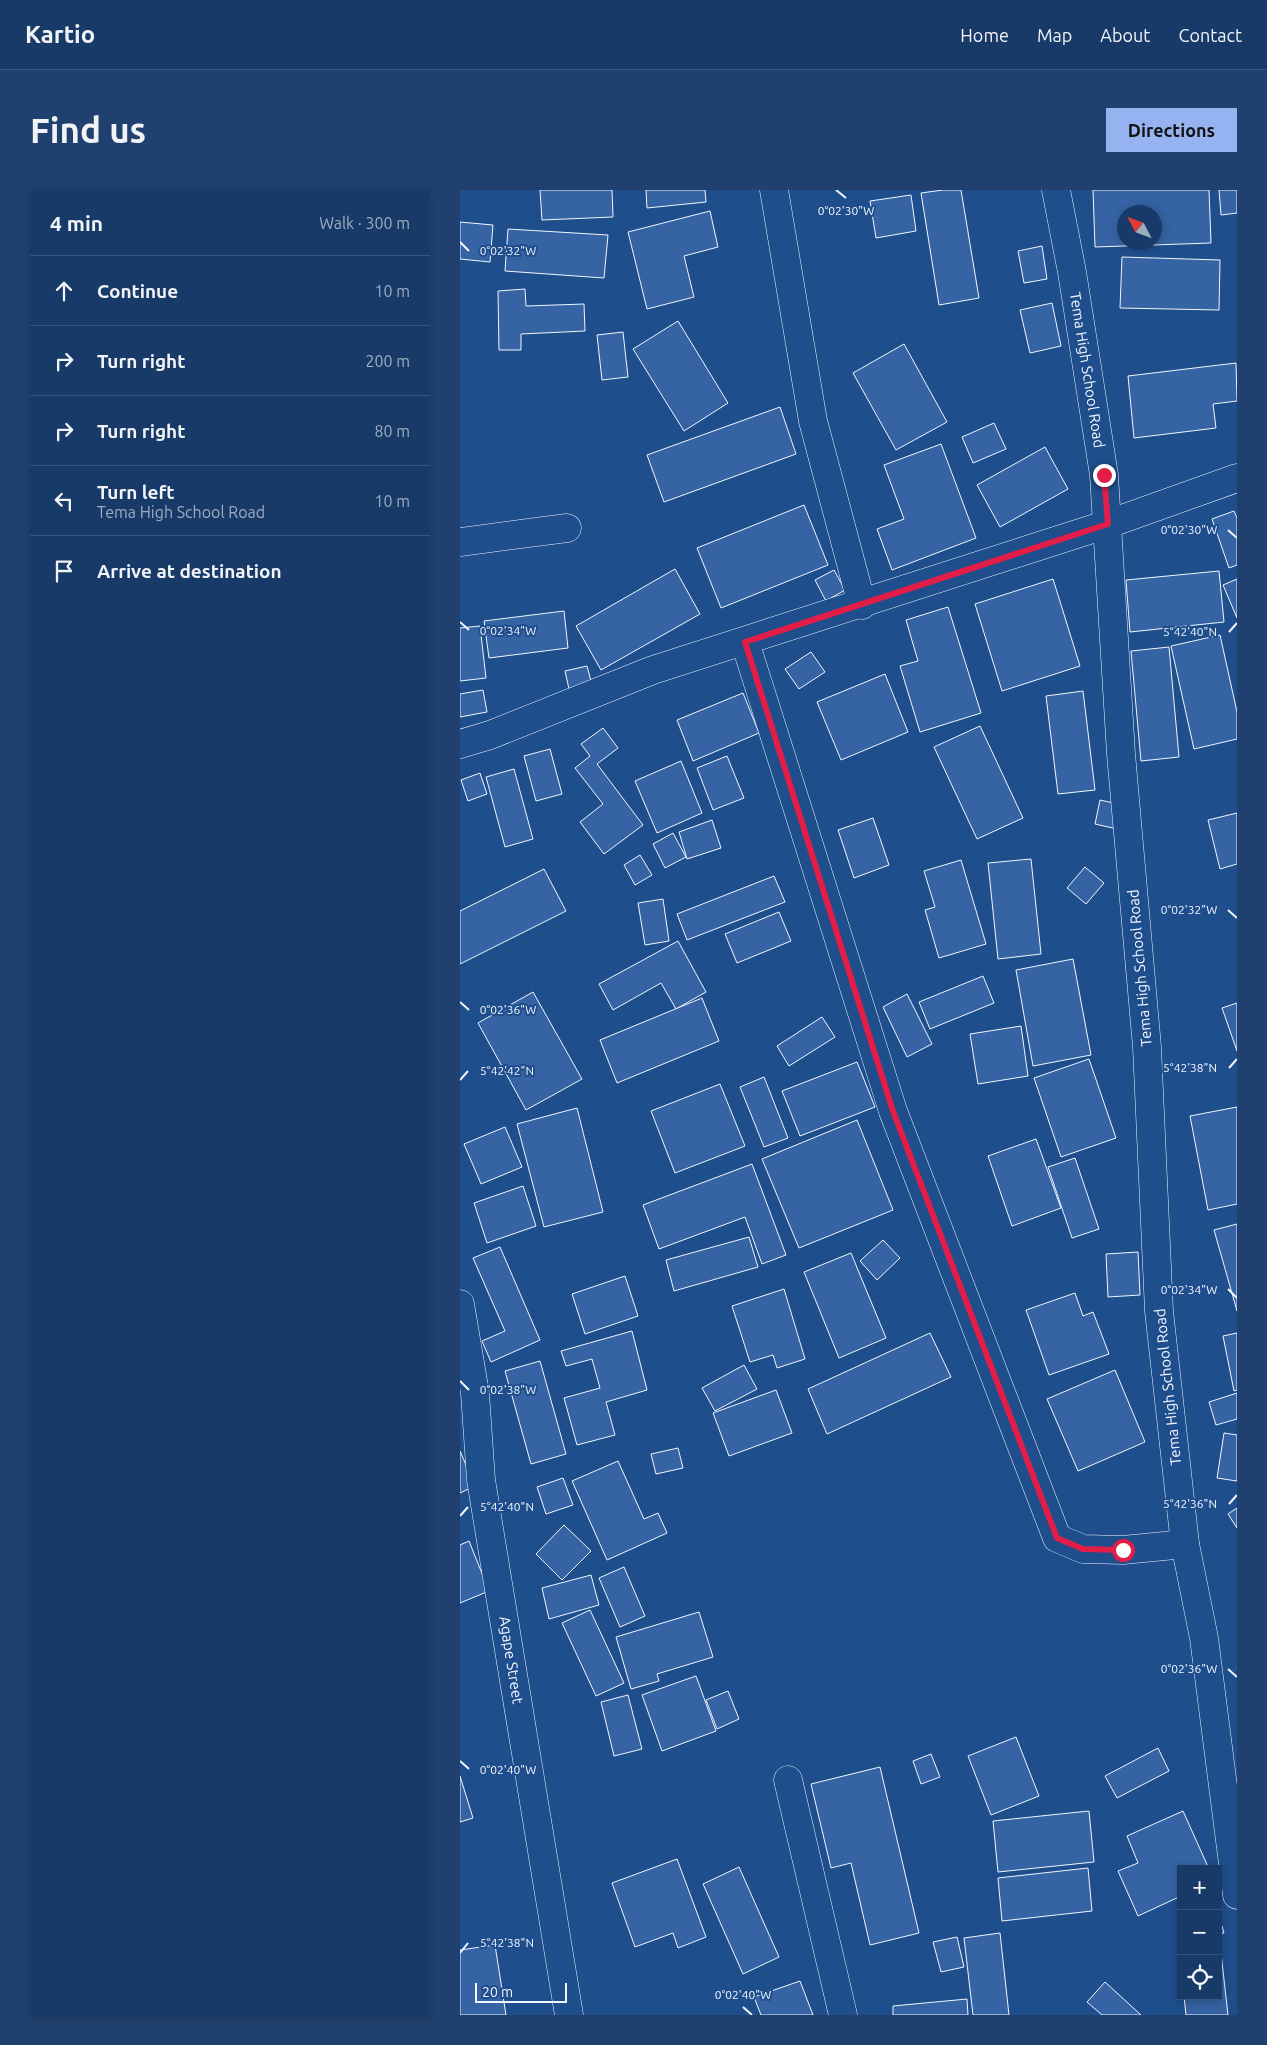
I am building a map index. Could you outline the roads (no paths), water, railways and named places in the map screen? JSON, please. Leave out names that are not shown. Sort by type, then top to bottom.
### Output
[{"type":"street","points":[[774,190],[813,421],[862,605]]},
{"type":"street","name":"Tema High School Road","points":[[1056,190],[1072,272],[1104,475],[1121,754],[1147,1047],[1159,1311],[1185,1544],[1204,1638],[1237,1895]]},
{"type":"street","points":[[460,744],[490,735],[653,670],[862,605],[1108,524],[1237,478]]},
{"type":"street","points":[[460,542],[566,528]]},
{"type":"street","points":[[745,642],[893,1111],[1057,1538],[1083,1549],[1123,1550],[1185,1544]]},
{"type":"street","name":"Agape Street","points":[[460,1304],[475,1393],[481,1480],[569,2015]]},
{"type":"street","points":[[788,1780],[843,2015]]}]
